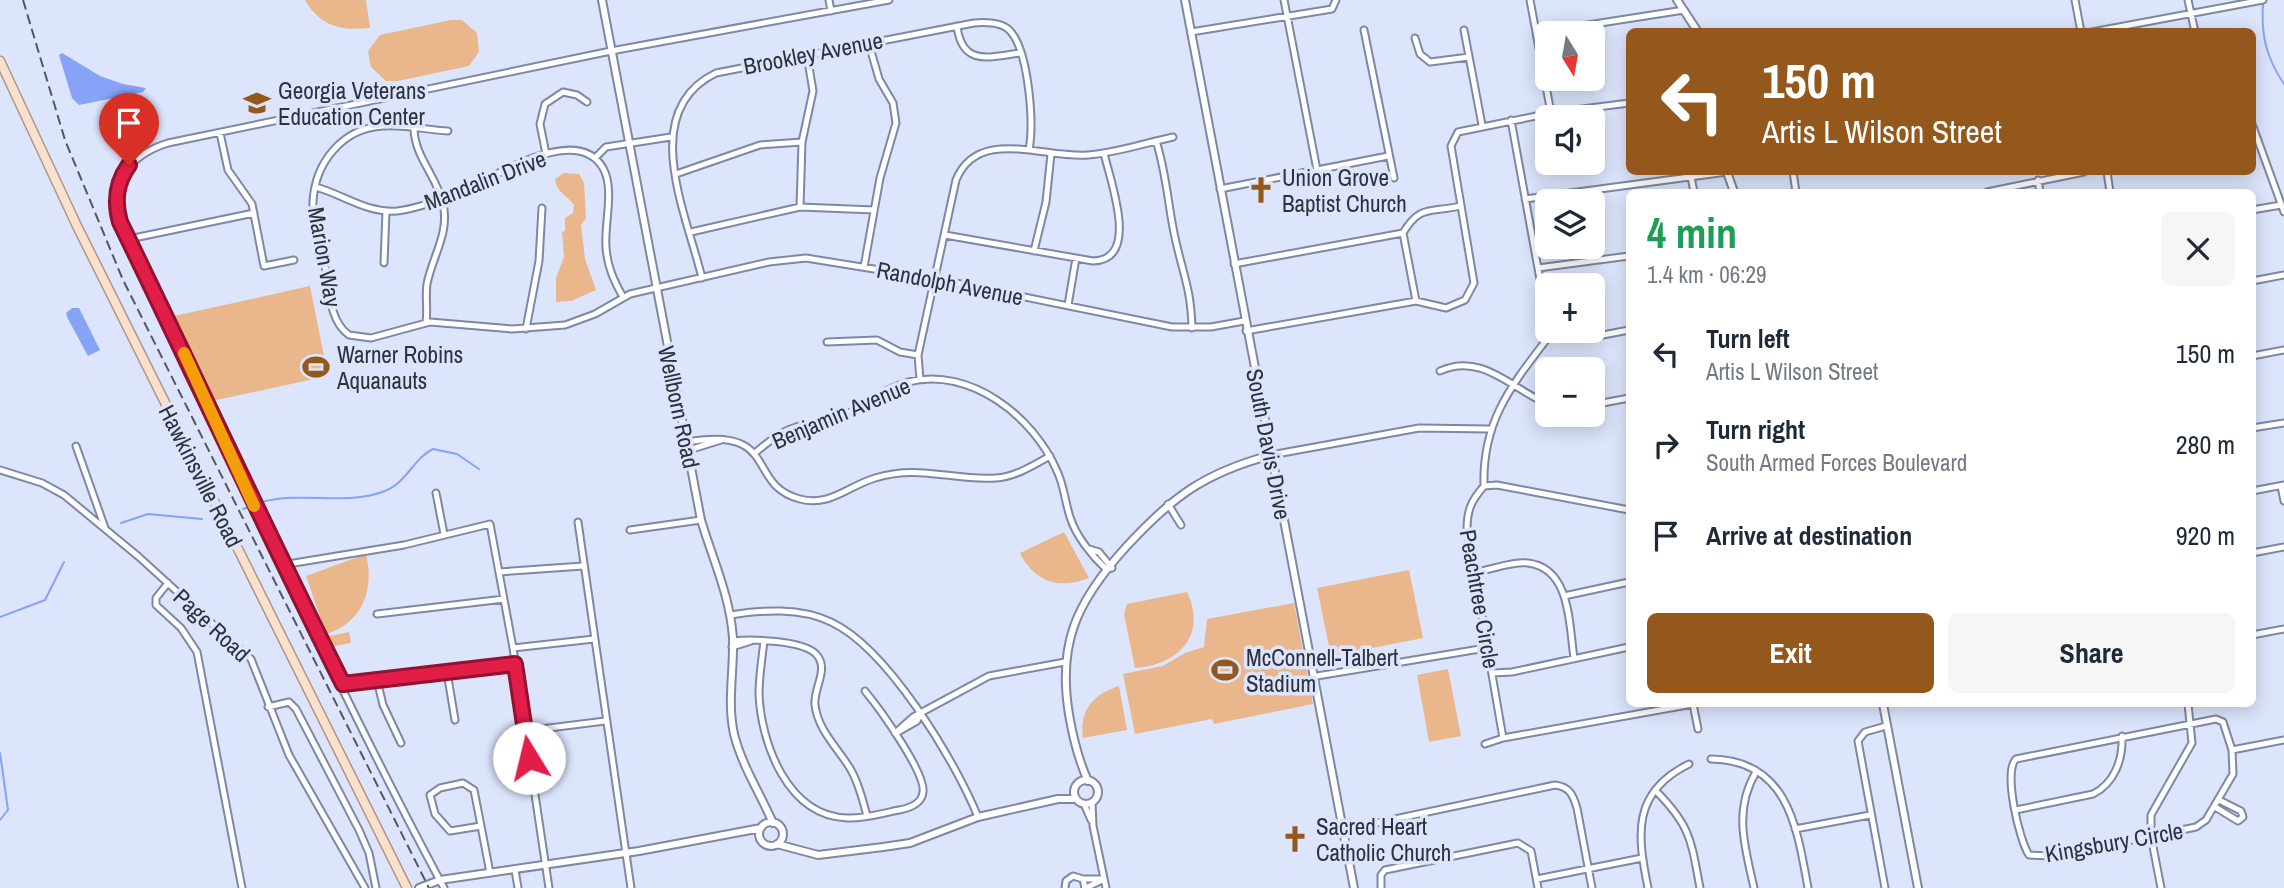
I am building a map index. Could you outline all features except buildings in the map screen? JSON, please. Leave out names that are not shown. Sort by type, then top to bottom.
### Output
[{"type":"main road","name":"Hawkinsville Road","points":[[0,61],[77,226],[407,888]]},
{"type":"street","name":"Wellborn Road","points":[[602,0],[701,520],[723,579],[730,615],[733,644],[730,705],[735,737],[765,807],[766,825]]},
{"type":"street","points":[[829,0],[831,11]]},
{"type":"street","points":[[444,888],[282,565],[216,419],[120,222],[116,202],[122,174],[148,149],[611,51],[889,0]]},
{"type":"street","name":"South Davis Drive","points":[[1185,0],[1244,321],[1317,676],[1354,888]]},
{"type":"street","points":[[1284,0],[1317,170]]},
{"type":"street","points":[[1191,32],[1332,9],[1336,0]]},
{"type":"street","points":[[1530,0],[1535,28]]},
{"type":"street","points":[[1677,0],[1695,28]]},
{"type":"street","points":[[2076,0],[2080,28]]},
{"type":"street","points":[[2188,0],[2195,28]]},
{"type":"street","points":[[2113,28],[2263,0]]},
{"type":"street","points":[[1605,22],[1684,10]]},
{"type":"street","name":"Brookley Avenue","points":[[702,278],[676,174],[671,137],[682,102],[710,75],[981,22],[1005,27],[1013,36],[1020,53],[1031,112],[1029,150]]},
{"type":"street","points":[[957,26],[962,42],[974,56],[986,58],[1020,53]]},
{"type":"street","points":[[1364,30],[1394,178]]},
{"type":"street","points":[[1464,30],[1482,125]]},
{"type":"street","points":[[1415,38],[1420,54],[1430,62],[1469,57]]},
{"type":"street","points":[[864,267],[895,113],[878,79],[869,44]]},
{"type":"street","points":[[800,207],[802,142],[813,91],[807,55]]},
{"type":"street","points":[[546,154],[540,124],[545,104],[562,92],[570,92],[587,102]]},
{"type":"street","points":[[1605,106],[1626,103]]},
{"type":"street","points":[[1247,331],[1416,301],[1446,308],[1462,302],[1473,291],[1474,283],[1460,206],[1452,139],[1465,128],[1535,116]]},
{"type":"street","points":[[1511,120],[1539,273]]},
{"type":"street","name":"Marion Way","points":[[448,131],[381,126],[346,138],[323,163],[316,187],[314,215],[334,312],[342,330],[353,337],[366,339],[426,322],[526,329],[570,324],[624,297],[656,289]]},
{"type":"street","points":[[414,129],[418,154],[441,198],[444,227],[427,282],[426,322]]},
{"type":"street","points":[[220,133],[228,170],[248,196],[254,214],[264,267],[295,260]]},
{"type":"street","points":[[624,297],[607,258],[608,184],[603,167],[595,158],[606,147],[671,137]]},
{"type":"street","points":[[920,379],[918,355],[956,180],[963,166],[991,149],[1029,150],[1051,154],[1104,153],[1173,137]]},
{"type":"street","points":[[1156,141],[1169,188],[1176,243],[1189,283],[1192,328]]},
{"type":"street","points":[[676,174],[760,145],[802,142]]},
{"type":"street","points":[[2256,142],[2284,212]]},
{"type":"street","name":"Mandalin Drive","points":[[316,187],[365,208],[386,211],[411,208],[441,198],[546,154],[576,151],[595,158]]},
{"type":"street","points":[[945,235],[1100,261],[1112,255],[1120,242],[1120,223],[1104,153]]},
{"type":"street","points":[[1034,251],[1046,202],[1051,154]]},
{"type":"street","points":[[1220,189],[1388,156]]},
{"type":"street","points":[[1525,199],[1684,175]]},
{"type":"street","points":[[2000,189],[2067,175]]},
{"type":"street","points":[[2038,180],[2040,189]]},
{"type":"street","points":[[2256,209],[2281,205]]},
{"type":"street","points":[[1416,301],[1403,233],[1413,216],[1419,212],[1460,206]]},
{"type":"street","points":[[691,232],[800,207],[874,210]]},
{"type":"street","points":[[526,329],[539,261],[542,208]]},
{"type":"street","points":[[384,263],[386,211]]},
{"type":"street","points":[[129,239],[254,214]]},
{"type":"street","points":[[1234,264],[1403,233]]},
{"type":"street","points":[[1538,268],[1626,256]]},
{"type":"street","name":"Randolph Avenue","points":[[656,289],[791,258],[936,279],[1172,327],[1192,328],[1244,321]]},
{"type":"street","points":[[1068,305],[1076,258]]},
{"type":"street","points":[[2256,280],[2284,275]]},
{"type":"street","points":[[1605,335],[1626,331]]},
{"type":"street","points":[[827,342],[877,340],[892,349],[918,355]]},
{"type":"street","points":[[1542,343],[1511,385],[1489,429],[1484,486],[1523,488],[1626,509]]},
{"type":"street","points":[[2256,355],[2284,350]]},
{"type":"street","points":[[1440,371],[1463,363],[1481,365],[1535,398]]},
{"type":"street","name":"Benjamin Avenue","points":[[755,453],[785,431],[835,419],[890,388],[920,379],[960,384],[995,399],[1034,431],[1061,480],[1070,519],[1089,549],[1099,552],[1109,566]]},
{"type":"street","points":[[1605,403],[1626,399]]},
{"type":"street","points":[[2256,427],[2284,423]]},
{"type":"street","points":[[1106,888],[1088,803],[1097,790],[1081,768],[1066,693],[1065,662],[1076,617],[1109,566],[1167,504],[1209,476],[1271,455],[1419,428],[1489,429]]},
{"type":"street","points":[[688,446],[720,440],[739,442],[755,453],[769,475],[784,491],[796,498],[818,502],[873,478],[913,470],[996,478],[1023,470],[1050,456]]},
{"type":"street","points":[[76,446],[106,530]]},
{"type":"street","name":"Page Road","points":[[0,470],[52,488],[169,583],[251,659],[289,755],[365,888]]},
{"type":"street","points":[[2256,490],[2283,485],[2284,501]]},
{"type":"street","name":"Peachtree Circle","points":[[1484,486],[1467,511],[1486,648],[1493,673],[1503,738]]},
{"type":"street","points":[[436,493],[444,534]]},
{"type":"street","points":[[1167,504],[1181,525]]},
{"type":"street","points":[[629,530],[701,520]]},
{"type":"street","points":[[578,522],[631,888]]},
{"type":"street","points":[[282,565],[404,545],[490,524],[513,648],[548,888]]},
{"type":"street","points":[[2256,551],[2284,547]]},
{"type":"street","points":[[1475,572],[1519,564],[1538,566],[1558,580],[1564,596],[1574,658]]},
{"type":"street","points":[[499,572],[583,566]]},
{"type":"street","points":[[169,583],[156,598],[156,605],[181,628],[197,652],[242,888]]},
{"type":"street","points":[[1564,596],[1626,583]]},
{"type":"street","points":[[377,614],[504,599]]},
{"type":"street","points":[[730,615],[774,611],[831,622],[870,649],[949,758],[978,817]]},
{"type":"street","points":[[2256,634],[2284,629]]},
{"type":"street","points":[[513,648],[594,639]]},
{"type":"street","points":[[764,641],[759,692],[769,746],[785,778],[810,807],[834,817],[867,816],[907,808],[920,801],[923,795],[922,781],[895,733],[865,691]]},
{"type":"street","points":[[733,644],[764,641],[800,647],[818,656],[822,666],[815,696],[818,718],[851,771],[867,816]]},
{"type":"street","points":[[1317,676],[1486,648]]},
{"type":"street","points":[[1493,673],[1513,672],[1626,648]]},
{"type":"street","points":[[895,733],[898,728],[989,676],[1065,662]]},
{"type":"street","points":[[343,684],[515,664]]},
{"type":"street","points":[[447,672],[455,720]]},
{"type":"street","points":[[377,680],[383,705],[401,743]]},
{"type":"street","points":[[268,707],[289,702],[296,709],[369,853],[376,888]]},
{"type":"street","points":[[1485,744],[1503,738],[1676,707]]},
{"type":"street","points":[[1694,707],[1698,729]]},
{"type":"street","points":[[1883,707],[1917,888]]},
{"type":"street","points":[[2161,888],[2151,835],[2151,815],[2192,743],[2188,707]]},
{"type":"street","name":"Kingsbury Circle","points":[[2216,719],[2223,722],[2232,750],[2233,774],[2215,807],[2196,827],[2052,856],[2029,855],[2022,845],[2009,771],[2016,759],[2122,736],[2216,719]]},
{"type":"street","points":[[525,731],[605,720]]},
{"type":"street","points":[[1885,888],[1857,741],[1864,732],[1886,726]]},
{"type":"street","points":[[2017,810],[2093,794],[2103,789],[2123,753],[2122,736]]},
{"type":"street","points":[[2232,750],[2284,740]]},
{"type":"street","points":[[1711,759],[1739,762],[1778,789],[1795,829],[1808,888]]},
{"type":"street","points":[[1648,888],[1642,858],[1640,824],[1646,805],[1655,790],[1670,775],[1689,764]]},
{"type":"street","points":[[1058,799],[1074,790],[1079,782],[1081,768]]},
{"type":"street","points":[[1754,888],[1741,829],[1744,800],[1756,772]]},
{"type":"street","points":[[1079,782],[1088,781]]},
{"type":"street","points":[[481,826],[450,831],[444,828],[429,802],[430,795],[451,784],[469,785],[477,798],[490,873]]},
{"type":"street","points":[[1343,830],[1555,785],[1564,787],[1573,795],[1577,808],[1592,888]]},
{"type":"street","points":[[1074,790],[1076,799]]},
{"type":"street","points":[[1655,790],[1674,809],[1688,831],[1700,888]]},
{"type":"street","points":[[743,833],[760,838],[767,845],[777,844],[818,855],[910,843],[978,817],[1058,799],[1076,799],[1088,803]]},
{"type":"street","points":[[2215,807],[2238,821],[2243,817],[2241,811],[2219,800]]},
{"type":"street","points":[[1795,829],[1870,815]]},
{"type":"street","points":[[419,888],[440,880],[625,853],[743,833],[766,825],[781,829],[782,836],[795,848]]},
{"type":"street","points":[[760,838],[766,825]]},
{"type":"street","points":[[777,844],[782,836]]},
{"type":"street","points":[[1381,888],[1381,875],[1385,870],[1518,843],[1531,851],[1538,888]]},
{"type":"street","points":[[1537,879],[1642,858]]},
{"type":"street","points":[[515,870],[518,888]]},
{"type":"street","points":[[1065,888],[1069,877],[1104,879]]},
{"type":"street","points":[[1083,879],[1086,888],[1104,879]]},
{"type":"shaded area","points":[[305,0],[366,0],[370,28],[341,28],[325,22]]},
{"type":"shaded area","points":[[462,20],[477,33],[479,52],[469,66],[398,81],[386,81],[371,67],[368,51],[380,35]]},
{"type":"shaded area","points":[[564,173],[579,174],[584,183],[586,218],[581,225],[585,259],[596,290],[571,301],[556,302],[556,278],[564,257],[562,232],[565,231],[565,218],[573,213],[574,205],[556,184],[555,179]]},
{"type":"shaded area","points":[[310,286],[328,376],[212,401],[170,317]]},
{"type":"shaded area","points":[[1064,532],[1089,578],[1068,583],[1049,581],[1033,571],[1020,553]]},
{"type":"shaded area","points":[[366,554],[369,580],[363,603],[349,622],[326,634],[306,576]]},
{"type":"shaded area","points":[[1409,570],[1423,638],[1331,656],[1317,588]]},
{"type":"shaded area","points":[[1187,592],[1193,608],[1194,622],[1185,645],[1164,661],[1135,668],[1124,614],[1127,604]]},
{"type":"shaded area","name":"McConnell-Talbert Stadium","points":[[1294,603],[1313,704],[1214,724],[1212,719],[1135,734],[1123,674],[1163,666],[1185,653],[1204,647],[1207,619]]},
{"type":"shaded area","points":[[349,632],[351,643],[324,648],[319,638]]},
{"type":"shaded area","points":[[1448,669],[1461,736],[1429,742],[1417,675]]},
{"type":"shaded area","points":[[1119,686],[1127,730],[1083,738],[1083,720],[1090,705],[1102,694]]},
{"type":"water","points":[[62,53],[100,76],[146,88],[143,92],[79,105],[72,98],[59,55]]},
{"type":"water","points":[[72,308],[79,308],[100,350],[88,356],[66,313]]},
{"type":"waterway","points":[[2263,4],[2266,46],[2284,84]]},
{"type":"waterway","points":[[262,502],[293,498],[356,498],[385,491],[399,482],[420,458],[433,449],[457,454],[479,469]]},
{"type":"waterway","points":[[243,509],[249,507]]},
{"type":"waterway","points":[[121,523],[148,514],[202,519]]},
{"type":"waterway","points":[[0,617],[45,600],[64,562]]},
{"type":"waterway","points":[[0,753],[8,810],[0,820]]},
{"type":"railway","points":[[23,0],[65,140],[123,280],[429,888]]},
{"type":"slow traffic","points":[[184,353],[254,506]]},
{"type":"place","name":"Georgia Veterans Education Center","points":[[257,103]]},
{"type":"place","name":"Union Grove Baptist Church","points":[[1261,190]]},
{"type":"place","name":"Warner Robins Aquanauts","points":[[316,367]]},
{"type":"place","name":"McConnell-Talbert Stadium","points":[[1225,670]]},
{"type":"place","name":"Sacred Heart Catholic Church","points":[[1295,839]]},
{"type":"route","points":[[129,165],[122,174],[118,188],[116,202],[120,222],[216,419],[265,530],[343,684],[515,664],[529,758]]}]
